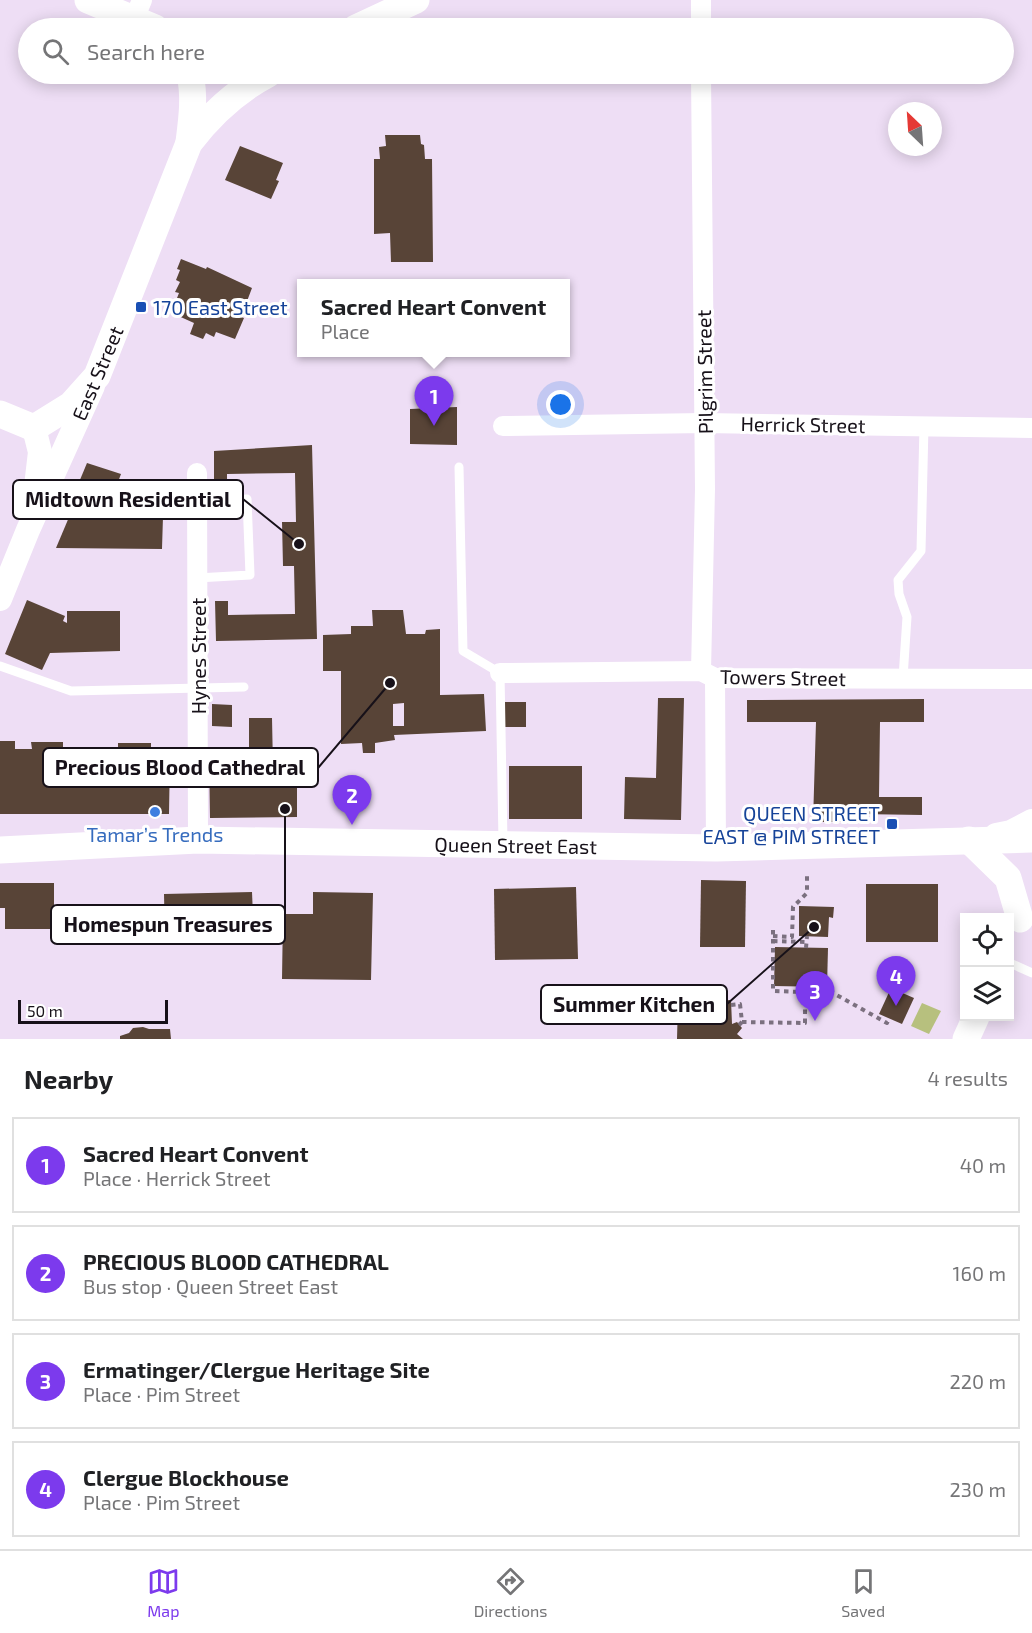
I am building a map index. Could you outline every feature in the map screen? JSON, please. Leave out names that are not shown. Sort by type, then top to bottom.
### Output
[{"type":"main road","points":[[88,0],[144,16]]},
{"type":"main road","points":[[377,18],[416,0]]},
{"type":"main road","points":[[189,143],[193,108],[192,84]]},
{"type":"main road","name":"East Street","points":[[98,376],[189,143],[205,122],[239,92],[252,84]]},
{"type":"main road","points":[[0,414],[34,428],[71,405],[98,376]]},
{"type":"main road","name":"Queen Street East","points":[[0,850],[198,840],[716,848],[1032,839]]},
{"type":"main road","points":[[969,840],[1008,878],[1020,922]]},
{"type":"main road","points":[[966,1039],[974,1021]]},
{"type":"street","points":[[701,0],[701,18]]},
{"type":"street","name":"Pilgrim Street","points":[[701,84],[708,675],[716,848]]},
{"type":"street","name":"East Street","points":[[0,599],[28,530],[98,376]]},
{"type":"street","name":"Herrick Street","points":[[503,426],[704,423],[1032,428]]},
{"type":"street","points":[[28,530],[40,452],[34,428]]},
{"type":"street","name":"Hynes Street","points":[[197,473],[198,840]]},
{"type":"street","name":"Towers Street","points":[[500,673],[1032,679]]},
{"type":"street","points":[[969,840],[1011,832],[1032,821]]},
{"type":"lane","points":[[903,678],[907,616],[899,594],[898,580],[921,551],[924,425]]},
{"type":"lane","points":[[459,467],[463,651],[500,673],[503,844]]},
{"type":"lane","points":[[197,578],[250,574],[247,499],[198,502]]},
{"type":"lane","points":[[0,666],[71,691],[244,687]]},
{"type":"lane","points":[[1014,965],[1032,973]]},
{"type":"path","points":[[773,939],[792,937],[793,908],[807,893],[807,874]]},
{"type":"path","points":[[773,930],[773,991],[833,993],[886,1023],[889,1018]]},
{"type":"path","points":[[773,939],[806,939],[806,948]]},
{"type":"path","points":[[731,1005],[740,1004],[741,1023],[805,1023],[805,986]]},
{"type":"green space","points":[[922,1003],[941,1011],[929,1034],[911,1026]]},
{"type":"building","points":[[385,135],[420,135],[421,144],[424,145],[425,159],[432,159],[433,262],[391,262],[390,233],[374,234],[374,159],[380,159],[379,147],[386,146]]},
{"type":"building","points":[[240,146],[283,163],[276,180],[279,181],[271,199],[225,180]]},
{"type":"building","points":[[181,259],[206,269],[207,267],[252,288],[241,317],[244,318],[235,339],[216,332],[214,337],[206,333],[203,339],[190,334],[194,323],[174,314],[179,293],[175,292],[180,282],[176,280],[180,270],[177,269]]},
{"type":"building","points":[[457,407],[457,445],[410,444],[410,409]]},
{"type":"building","points":[[312,445],[317,639],[216,641],[215,601],[228,601],[228,615],[295,614],[294,566],[283,566],[282,522],[296,522],[295,473],[227,474],[227,484],[214,484],[214,451]]},
{"type":"building","points":[[87,463],[121,474],[111,501],[77,487]]},
{"type":"building","points":[[75,503],[163,516],[162,549],[56,548]]},
{"type":"building","points":[[27,600],[65,616],[63,621],[67,623],[67,611],[120,611],[120,651],[50,653],[42,670],[5,654]]},
{"type":"building","points":[[372,610],[403,610],[406,634],[425,634],[426,630],[440,629],[440,695],[484,694],[486,731],[394,735],[395,740],[375,743],[375,753],[363,753],[362,743],[341,744],[341,671],[323,671],[323,635],[351,634],[351,626],[373,626]],"holes":[[[404,703],[404,726],[393,726],[393,704]]]},
{"type":"building","points":[[658,698],[684,698],[681,820],[624,819],[625,777],[656,778]]},
{"type":"building","points":[[924,699],[924,722],[880,722],[879,797],[922,797],[922,815],[859,814],[859,822],[813,822],[816,722],[747,722],[747,700]]},
{"type":"building","points":[[504,702],[526,702],[526,727],[504,727]]},
{"type":"building","points":[[212,704],[232,705],[232,727],[212,726]]},
{"type":"building","points":[[249,718],[272,718],[273,767],[297,767],[297,817],[210,818],[209,754],[228,754],[228,763],[249,762]]},
{"type":"building","points":[[0,741],[15,741],[15,749],[32,749],[31,742],[63,742],[63,768],[96,768],[96,760],[118,760],[118,743],[151,743],[151,755],[170,755],[169,814],[0,814]]},
{"type":"building","points":[[509,766],[582,766],[582,819],[509,819]]},
{"type":"building","points":[[701,880],[746,881],[745,947],[700,947]]},
{"type":"building","points":[[0,883],[54,883],[54,929],[5,929],[5,908],[0,908]]},
{"type":"building","points":[[866,884],[938,884],[938,942],[866,942]]},
{"type":"building","points":[[576,887],[578,959],[495,960],[494,889]]},
{"type":"building","points":[[252,892],[254,941],[165,943],[164,894]]},
{"type":"building","points":[[313,892],[373,893],[371,980],[282,979],[283,914],[313,914]]},
{"type":"building","points":[[799,906],[834,907],[833,918],[829,917],[828,937],[799,936]]},
{"type":"building","points":[[775,947],[828,948],[827,987],[774,986]]},
{"type":"building","points":[[891,988],[914,998],[902,1024],[879,1014]]},
{"type":"building","points":[[731,1000],[732,1024],[737,1022],[742,1028],[737,1034],[743,1039],[677,1039],[678,1002]]},
{"type":"building","points":[[133,1028],[170,1029],[171,1039],[120,1039],[120,1036],[129,1033]]},
{"type":"place","name":"170 East Street","points":[[141,307]]},
{"type":"place","name":"Sacred Heart Convent","points":[[434,426]]},
{"type":"place","name":"Midtown Residential","points":[[299,544]]},
{"type":"place","name":"Precious Blood Cathedral","points":[[390,683]]},
{"type":"place","name":"Homespun Treasures","points":[[285,809]]},
{"type":"place","name":"Tamar’s Trends","points":[[155,812]]},
{"type":"place","name":"QUEEN STREET EAST @ PIM STREET","points":[[892,824]]},
{"type":"place","name":"PRECIOUS BLOOD CATHEDRAL","points":[[352,825]]},
{"type":"place","name":"Summer Kitchen","points":[[814,927]]},
{"type":"place","name":"Clergue Blockhouse","points":[[896,1006]]},
{"type":"place","name":"Ermatinger/Clergue Heritage Site","points":[[815,1021]]}]
